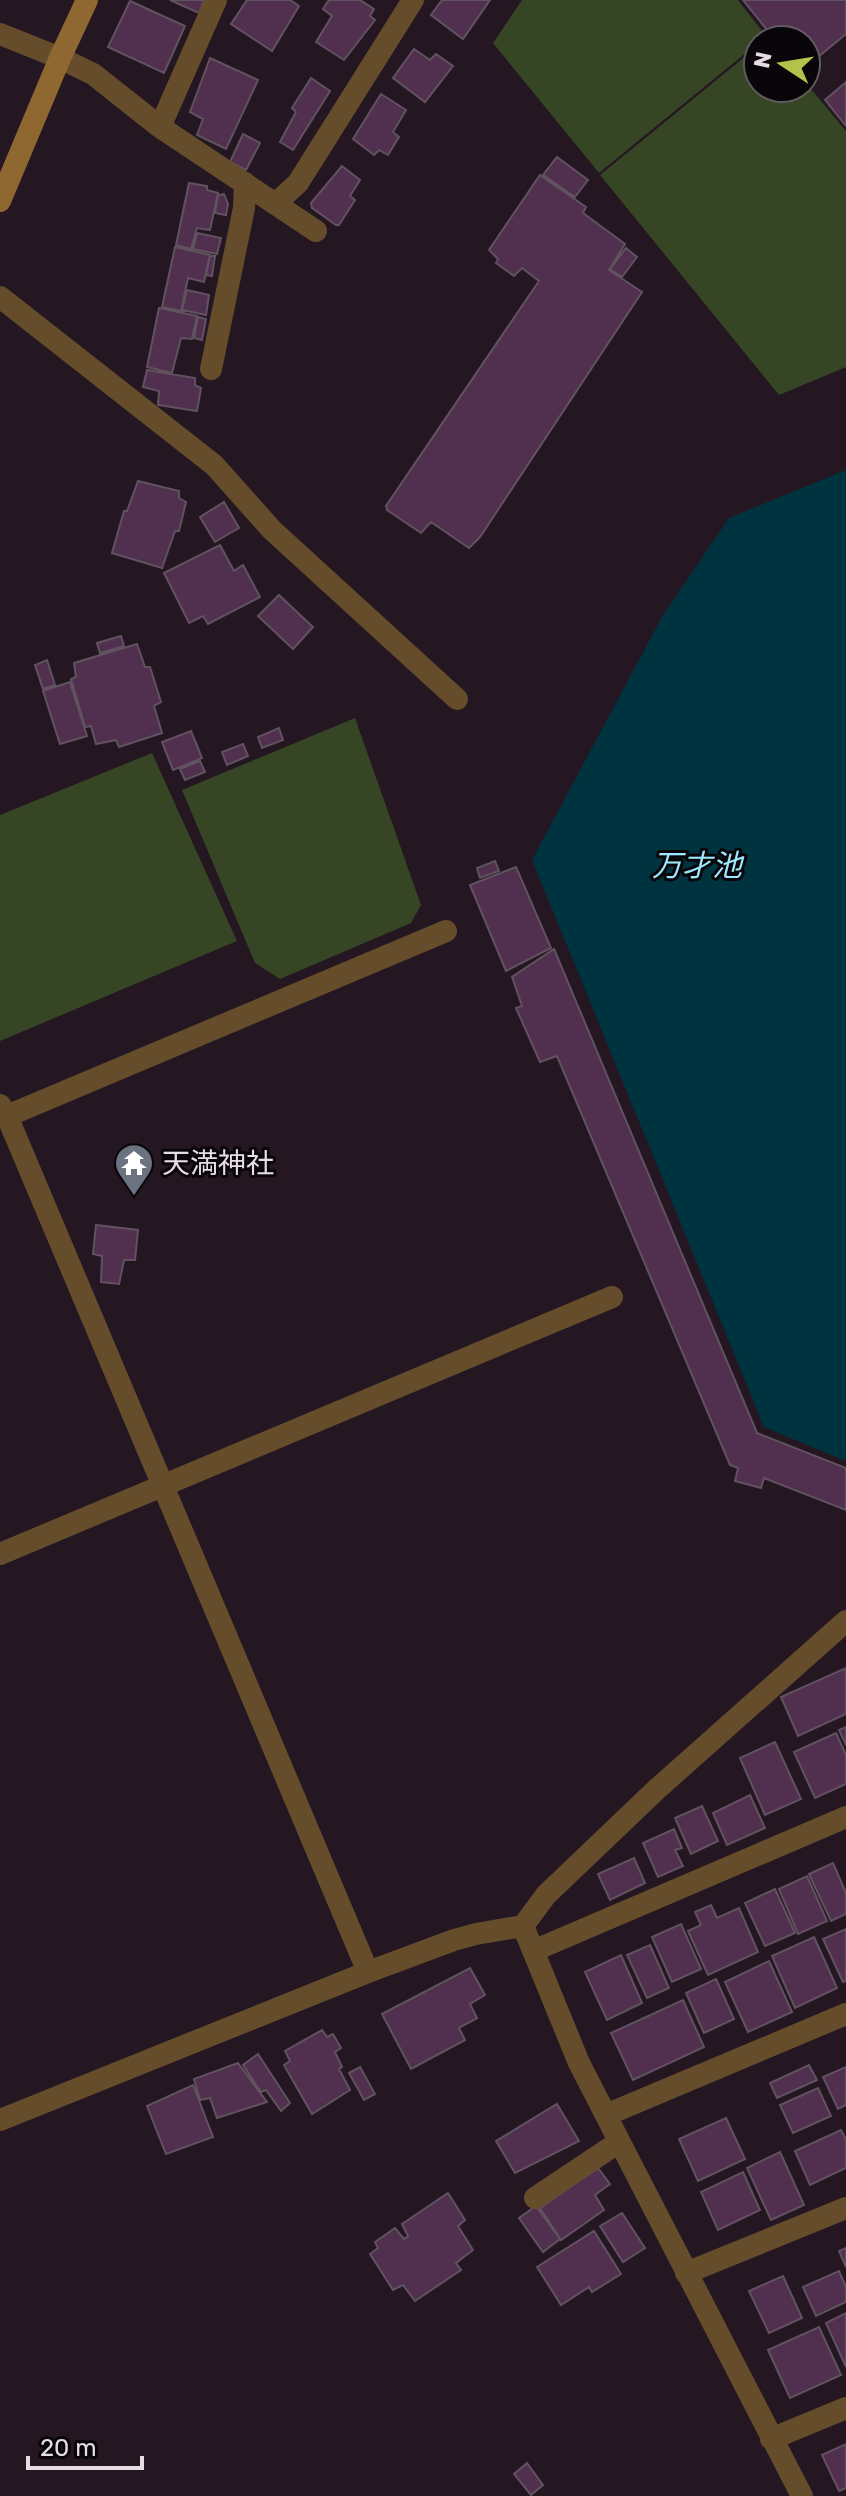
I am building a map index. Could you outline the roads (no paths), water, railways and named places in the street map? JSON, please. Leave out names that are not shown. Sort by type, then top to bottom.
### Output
[{"type":"main road","points":[[0,201],[87,0]]},
{"type":"street","points":[[160,127],[216,0]]},
{"type":"street","points":[[275,204],[298,183],[413,0]]},
{"type":"street","points":[[0,34],[93,74],[160,127],[316,231]]},
{"type":"street","points":[[211,369],[244,208],[245,183]]},
{"type":"street","points":[[0,297],[214,465],[272,530],[457,699]]},
{"type":"street","points":[[368,1972],[4,1111],[446,931]]},
{"type":"street","points":[[0,1554],[612,1297]]},
{"type":"street","points":[[0,2120],[368,1972],[465,1937],[523,1926],[546,1895],[657,1789],[846,1621]]},
{"type":"street","points":[[533,1951],[846,1817]]},
{"type":"street","points":[[523,1926],[579,2063],[802,2496]]},
{"type":"street","points":[[606,2115],[846,2014]]},
{"type":"street","points":[[535,2198],[619,2142]]},
{"type":"street","points":[[686,2273],[846,2208]]},
{"type":"street","points":[[771,2439],[846,2408]]},
{"type":"water","name":"万才池","points":[[846,470],[846,1461],[764,1427],[532,860],[663,615],[729,518]]},
{"type":"place","name":"天満神社","points":[[134,1197]]}]
